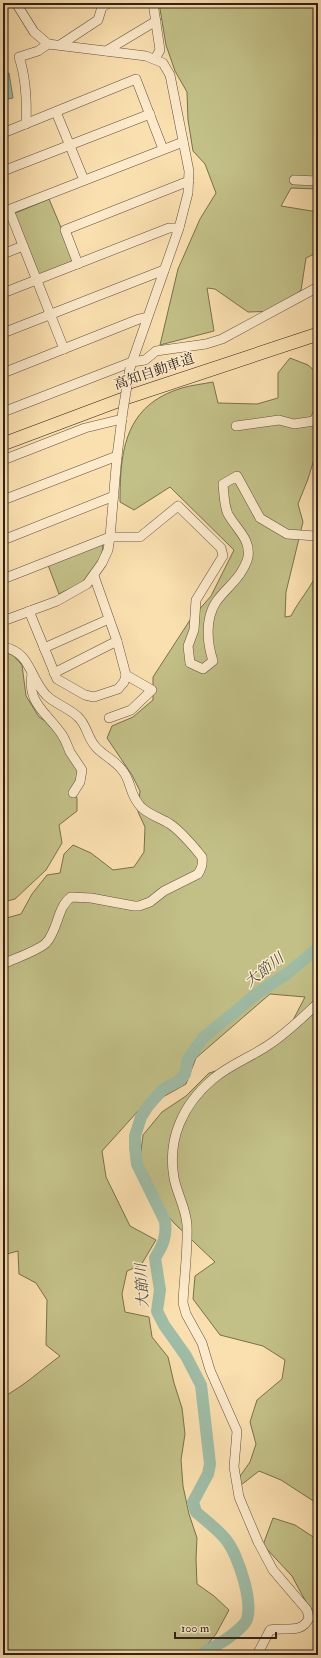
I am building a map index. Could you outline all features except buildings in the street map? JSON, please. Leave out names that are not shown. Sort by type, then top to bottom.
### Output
[{"type":"highway","points":[[3,438],[121,392],[247,349],[318,328]]},
{"type":"highway","name":"高知自動車道","points":[[3,444],[131,396],[318,334]]},
{"type":"street","points":[[4,620],[57,600],[87,584],[94,576],[108,550],[117,456],[131,365],[179,228],[186,204],[189,181],[189,171],[170,75],[163,63],[146,56],[48,44],[34,32],[16,3]]},
{"type":"street","points":[[60,45],[98,20],[102,7],[109,3]]},
{"type":"street","points":[[153,3],[160,50],[155,59]]},
{"type":"street","points":[[106,51],[156,21]]},
{"type":"street","points":[[26,124],[27,108],[25,83],[19,57],[38,51],[48,44]]},
{"type":"street","points":[[3,133],[136,80],[163,149]]},
{"type":"street","points":[[56,112],[84,180]]},
{"type":"street","points":[[3,171],[150,114]]},
{"type":"street","points":[[64,349],[23,246],[6,211],[183,142]]},
{"type":"street","points":[[294,180],[318,181]]},
{"type":"street","points":[[78,264],[65,230],[189,181]]},
{"type":"street","points":[[3,293],[169,228],[179,228]]},
{"type":"street","points":[[3,254],[23,246]]},
{"type":"street","points":[[3,333],[164,270]]},
{"type":"street","points":[[3,412],[144,360],[156,351],[206,344],[222,339],[318,287]]},
{"type":"street","points":[[3,373],[147,317]]},
{"type":"street","points":[[236,426],[279,420],[294,424],[314,421],[318,413]]},
{"type":"street","points":[[3,460],[86,428],[122,419]]},
{"type":"street","points":[[3,500],[117,456]]},
{"type":"street","points":[[3,579],[110,537],[140,538],[178,506],[221,548],[222,556],[196,600],[194,630],[188,646],[190,663],[203,669],[213,661],[208,641],[208,629],[213,608],[217,601],[234,583],[247,561],[248,556],[247,541],[228,513],[222,484],[237,476],[260,518],[287,534],[316,536],[318,532]]},
{"type":"street","points":[[3,540],[114,496]]},
{"type":"street","points":[[29,611],[57,679],[84,695],[94,697],[118,689],[124,682],[126,675],[117,641],[94,576]]},
{"type":"street","points":[[44,648],[109,619]]},
{"type":"street","points":[[54,673],[117,641]]},
{"type":"street","points":[[3,647],[17,651],[21,654],[28,663],[32,674],[44,693],[51,700],[78,716],[96,748],[124,771],[131,793],[136,802],[145,810],[172,825],[192,844],[202,857],[203,863],[202,869],[198,874],[164,891],[144,905],[134,906],[91,898],[71,897],[64,904],[57,924],[46,943],[38,949],[3,964]]},
{"type":"street","points":[[32,674],[30,683],[33,696],[41,711],[60,731],[71,754],[82,770],[80,782],[73,793]]},
{"type":"street","points":[[109,718],[131,710],[152,690],[126,675]]},
{"type":"street","points":[[257,1655],[270,1630],[302,1627],[306,1625],[309,1618],[307,1610],[273,1570],[258,1542],[239,1497],[234,1467],[237,1431],[210,1370],[202,1343],[186,1314],[183,1303],[187,1224],[184,1207],[174,1178],[173,1142],[182,1117],[208,1083],[232,1065],[266,1047],[277,1039],[296,1024],[318,1003]]},
{"type":"shaded area","points":[[159,3],[318,3],[318,189],[291,188],[281,206],[318,212],[318,252],[306,258],[301,290],[278,311],[248,312],[215,289],[207,288],[214,331],[160,345],[178,269],[200,219],[216,193],[205,164],[193,151],[188,120],[187,92],[175,71],[166,45]]},
{"type":"shaded area","points":[[9,73],[13,98],[3,100],[3,74]]},
{"type":"shaded area","points":[[49,199],[76,263],[39,277],[13,214]]},
{"type":"shaded area","points":[[290,358],[308,365],[318,374],[315,456],[298,504],[303,522],[286,592],[285,617],[291,616],[318,571],[318,1504],[281,1480],[259,1471],[241,1485],[238,1479],[250,1462],[256,1444],[250,1422],[257,1400],[282,1379],[285,1360],[263,1346],[220,1335],[193,1299],[195,1276],[215,1262],[174,1223],[157,1203],[147,1186],[140,1159],[143,1135],[162,1112],[186,1096],[209,1073],[240,1064],[290,1026],[305,997],[270,994],[196,1058],[186,1084],[138,1111],[102,1151],[106,1177],[130,1226],[156,1240],[141,1265],[127,1271],[122,1294],[125,1312],[149,1317],[152,1337],[168,1357],[182,1408],[185,1434],[181,1460],[183,1486],[189,1514],[197,1538],[197,1584],[214,1596],[229,1610],[216,1634],[199,1655],[3,1655],[3,1397],[25,1383],[60,1356],[46,1345],[47,1300],[36,1283],[19,1274],[18,1251],[3,1255],[3,919],[21,914],[32,894],[47,875],[60,873],[64,854],[73,845],[91,853],[113,870],[134,867],[144,852],[145,827],[138,812],[140,791],[132,775],[107,738],[112,726],[133,717],[153,700],[153,677],[190,620],[211,596],[234,550],[170,487],[134,510],[120,502],[120,483],[125,448],[130,432],[137,418],[148,406],[163,396],[182,388],[213,382],[218,403],[257,404],[278,398],[278,373]]},
{"type":"shaded area","points":[[100,543],[103,545],[103,550],[90,576],[82,583],[59,594],[48,565]]},
{"type":"shaded area","points":[[3,653],[12,654],[22,665],[26,696],[39,717],[45,721],[60,738],[78,771],[78,776],[71,789],[77,798],[77,811],[59,825],[62,843],[46,870],[15,899],[3,902]]},
{"type":"shaded area","points":[[273,1518],[295,1525],[318,1540],[318,1616],[306,1602],[292,1576],[263,1545]]},
{"type":"waterway","name":"大節川","points":[[200,1655],[218,1645],[245,1623],[248,1616],[247,1594],[236,1558],[227,1541],[196,1512],[193,1502],[208,1474],[210,1464],[201,1385],[186,1356],[164,1325],[157,1311],[160,1290],[155,1258],[164,1240],[165,1221],[137,1164],[135,1136],[141,1117],[148,1106],[163,1089],[179,1081],[185,1074],[188,1059],[203,1038],[259,992],[288,973],[318,948]]}]
